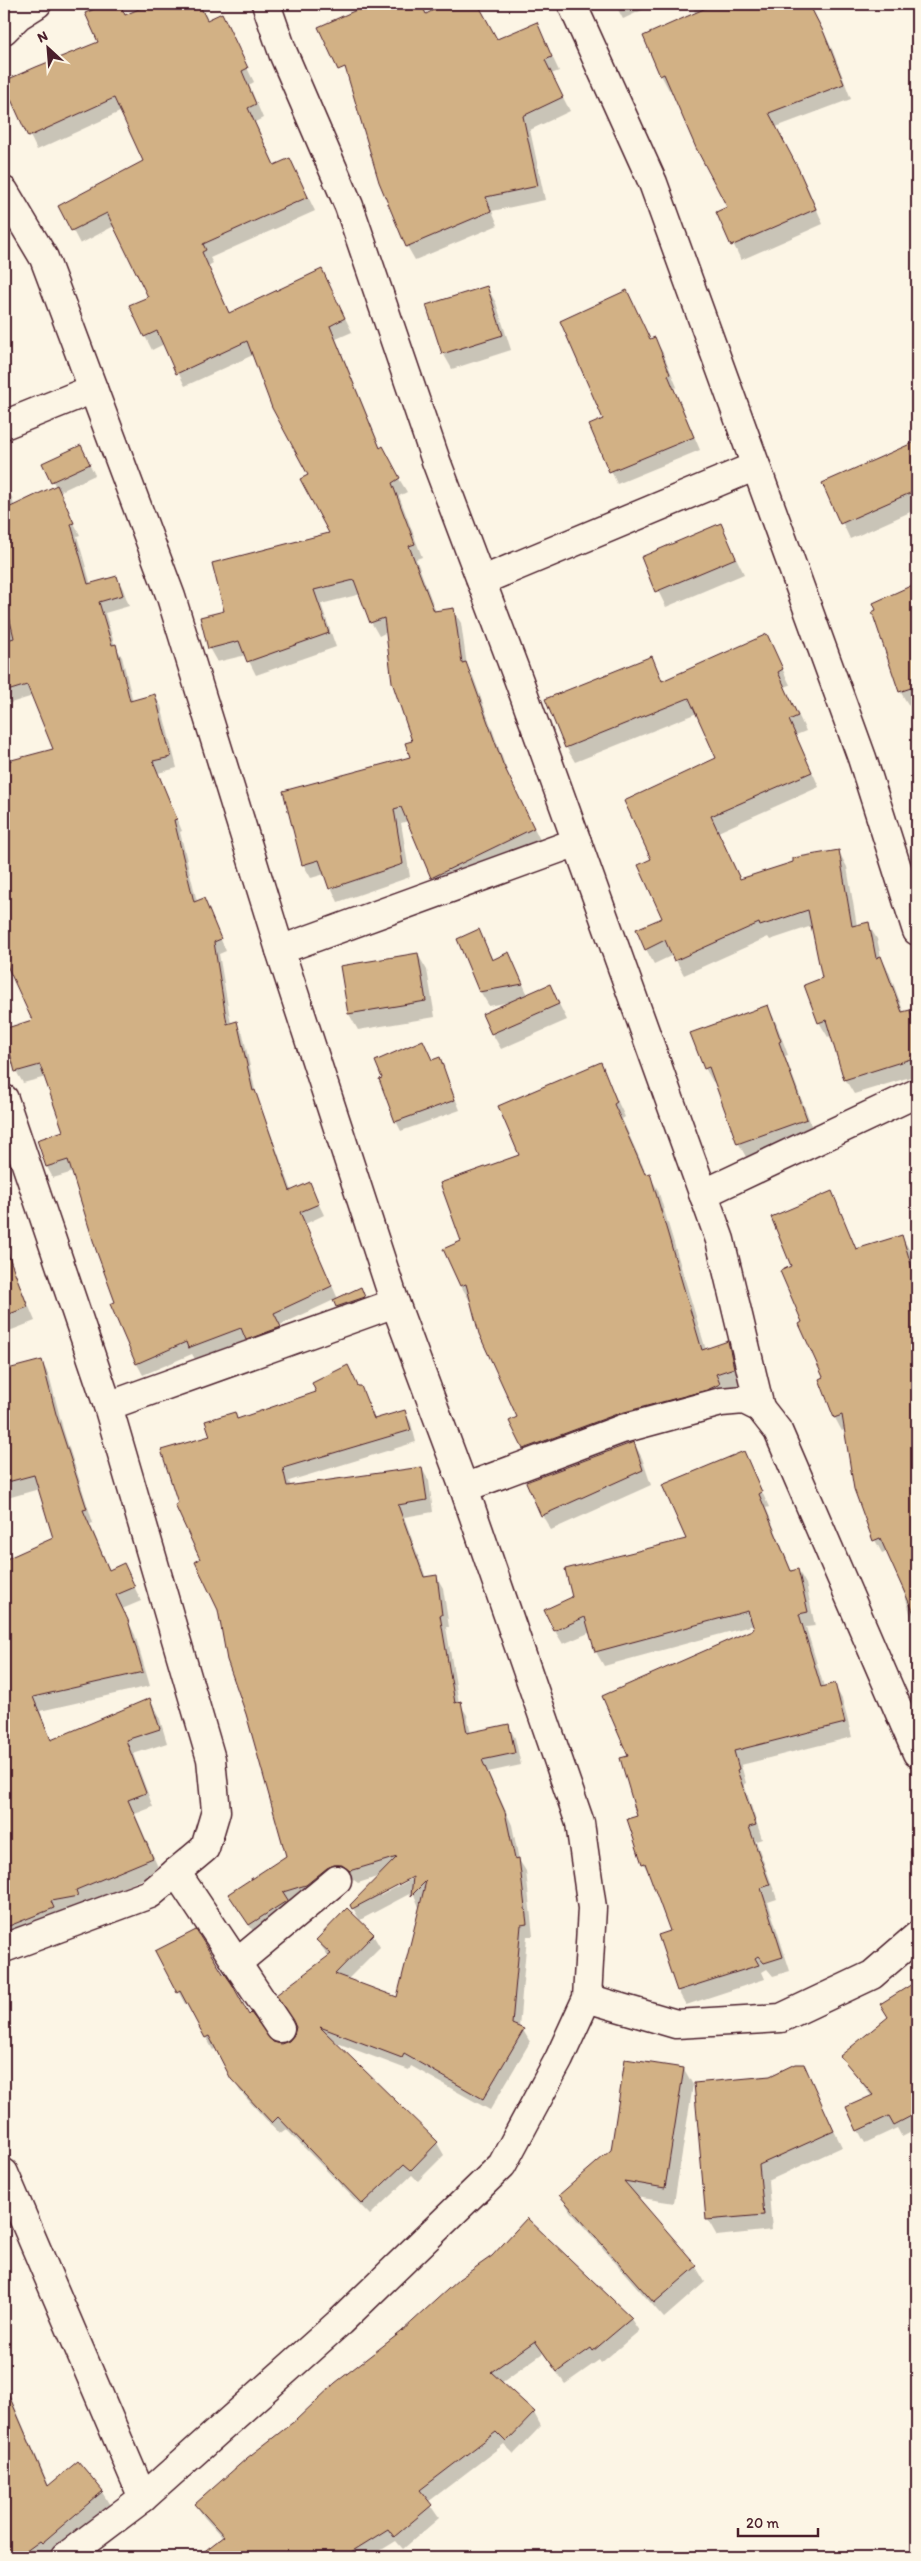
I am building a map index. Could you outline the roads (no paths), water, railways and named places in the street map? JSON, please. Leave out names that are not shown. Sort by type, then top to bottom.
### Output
[{"type":"street","points":[[4,30],[18,16],[37,4]]},
{"type":"street","points":[[266,4],[283,53],[349,206],[436,461],[577,842],[720,1240],[760,1408],[778,1431],[917,1753]]},
{"type":"street","points":[[572,4],[652,183],[862,758],[917,931]]},
{"type":"street","points":[[4,192],[44,258],[171,597],[280,950],[395,1303],[464,1488],[580,1823],[592,1908],[587,1998],[559,2059],[502,2165],[340,2322],[143,2498],[65,2557]]},
{"type":"street","points":[[4,425],[93,389]]},
{"type":"street","points":[[481,580],[756,466]]},
{"type":"street","points":[[280,950],[577,842]]},
{"type":"street","points":[[703,1194],[917,1093]]},
{"type":"street","points":[[4,1099],[108,1406],[211,1759],[216,1811],[205,1848],[150,1894],[4,1948]]},
{"type":"street","points":[[108,1406],[395,1303]]},
{"type":"street","points":[[464,1488],[640,1424],[721,1402],[744,1400],[760,1408]]},
{"type":"street","points":[[176,1872],[280,2028]]},
{"type":"street","points":[[237,1963],[337,1880]]},
{"type":"street","points":[[587,1998],[676,2024],[781,2018],[872,1975],[917,1936]]},
{"type":"street","points":[[4,2173],[143,2498]]}]
